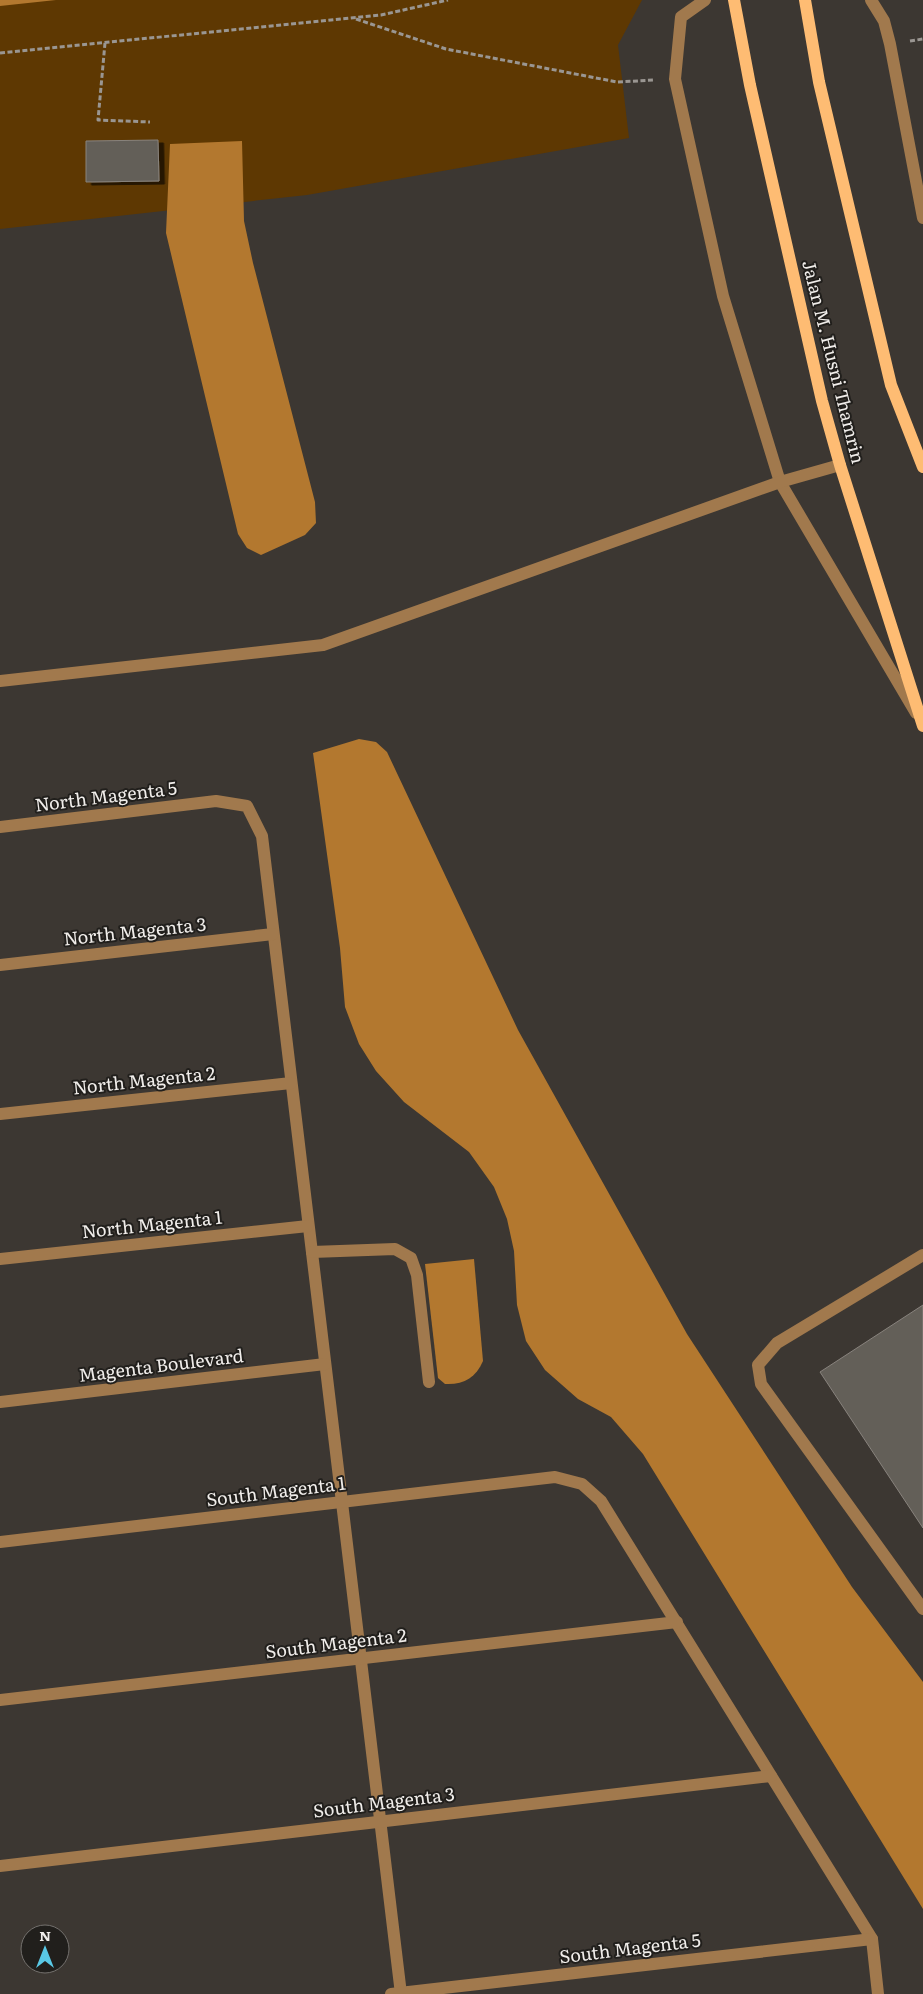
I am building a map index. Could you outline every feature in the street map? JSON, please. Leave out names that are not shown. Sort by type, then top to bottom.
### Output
[{"type":"main road","name":"Jalan M. Husni Thamrin","points":[[734,0],[750,85],[822,401],[840,465],[921,722]]},
{"type":"main road","points":[[805,0],[819,82],[891,385],[923,467]]},
{"type":"street","points":[[705,0],[682,17],[674,79],[723,296],[780,482],[921,722]]},
{"type":"street","points":[[871,0],[884,21],[890,44],[923,218]]},
{"type":"street","points":[[0,681],[323,645],[780,482],[840,465]]},
{"type":"street","name":"North Magenta 5","points":[[0,827],[216,801],[247,806],[262,836],[274,934]]},
{"type":"street","points":[[274,934],[380,1821],[397,1994]]},
{"type":"street","name":"North Magenta 3","points":[[0,965],[274,934]]},
{"type":"street","name":"North Magenta 2","points":[[0,1114],[291,1083]]},
{"type":"street","name":"North Magenta 1","points":[[0,1259],[308,1226]]},
{"type":"street","points":[[312,1252],[395,1249],[412,1258],[417,1275],[429,1382]]},
{"type":"street","points":[[923,1255],[777,1343],[758,1365],[761,1384],[923,1609]]},
{"type":"street","name":"Magenta Boulevard","points":[[0,1402],[325,1364]]},
{"type":"street","name":"South Magenta 1","points":[[0,1542],[555,1477],[582,1484],[601,1500],[676,1622]]},
{"type":"street","points":[[676,1622],[872,1939],[878,1994]]},
{"type":"street","name":"South Magenta 2","points":[[0,1700],[676,1622]]},
{"type":"street","name":"South Magenta 3","points":[[0,1866],[771,1776]]},
{"type":"street","name":"South Magenta 5","points":[[397,1994],[872,1939]]},
{"type":"path","points":[[0,53],[381,15],[448,0]]},
{"type":"path","points":[[353,18],[446,48],[617,82],[674,79]]},
{"type":"path","points":[[105,43],[98,120],[150,122]]},
{"type":"shaded area","points":[[0,0],[642,0],[618,45],[629,138],[307,195],[0,229]]},
{"type":"shaded area","points":[[0,0],[56,0],[0,6]]},
{"type":"shaded area","points":[[242,141],[244,221],[253,263],[315,502],[316,523],[305,535],[261,555],[247,548],[238,534],[166,233],[170,144]]},
{"type":"shaded area","points":[[359,739],[376,742],[387,752],[518,1030],[687,1334],[852,1587],[923,1682],[923,1909],[643,1454],[611,1417],[578,1399],[545,1370],[526,1341],[517,1305],[514,1251],[507,1219],[494,1187],[469,1152],[404,1102],[376,1071],[359,1044],[345,1007],[340,948],[313,753]]},
{"type":"shaded area","points":[[474,1259],[483,1361],[473,1376],[463,1382],[445,1384],[438,1378],[425,1264]]},
{"type":"building","points":[[158,140],[159,181],[86,182],[86,141]]},
{"type":"building","points":[[923,1305],[923,1528],[820,1372]]}]
